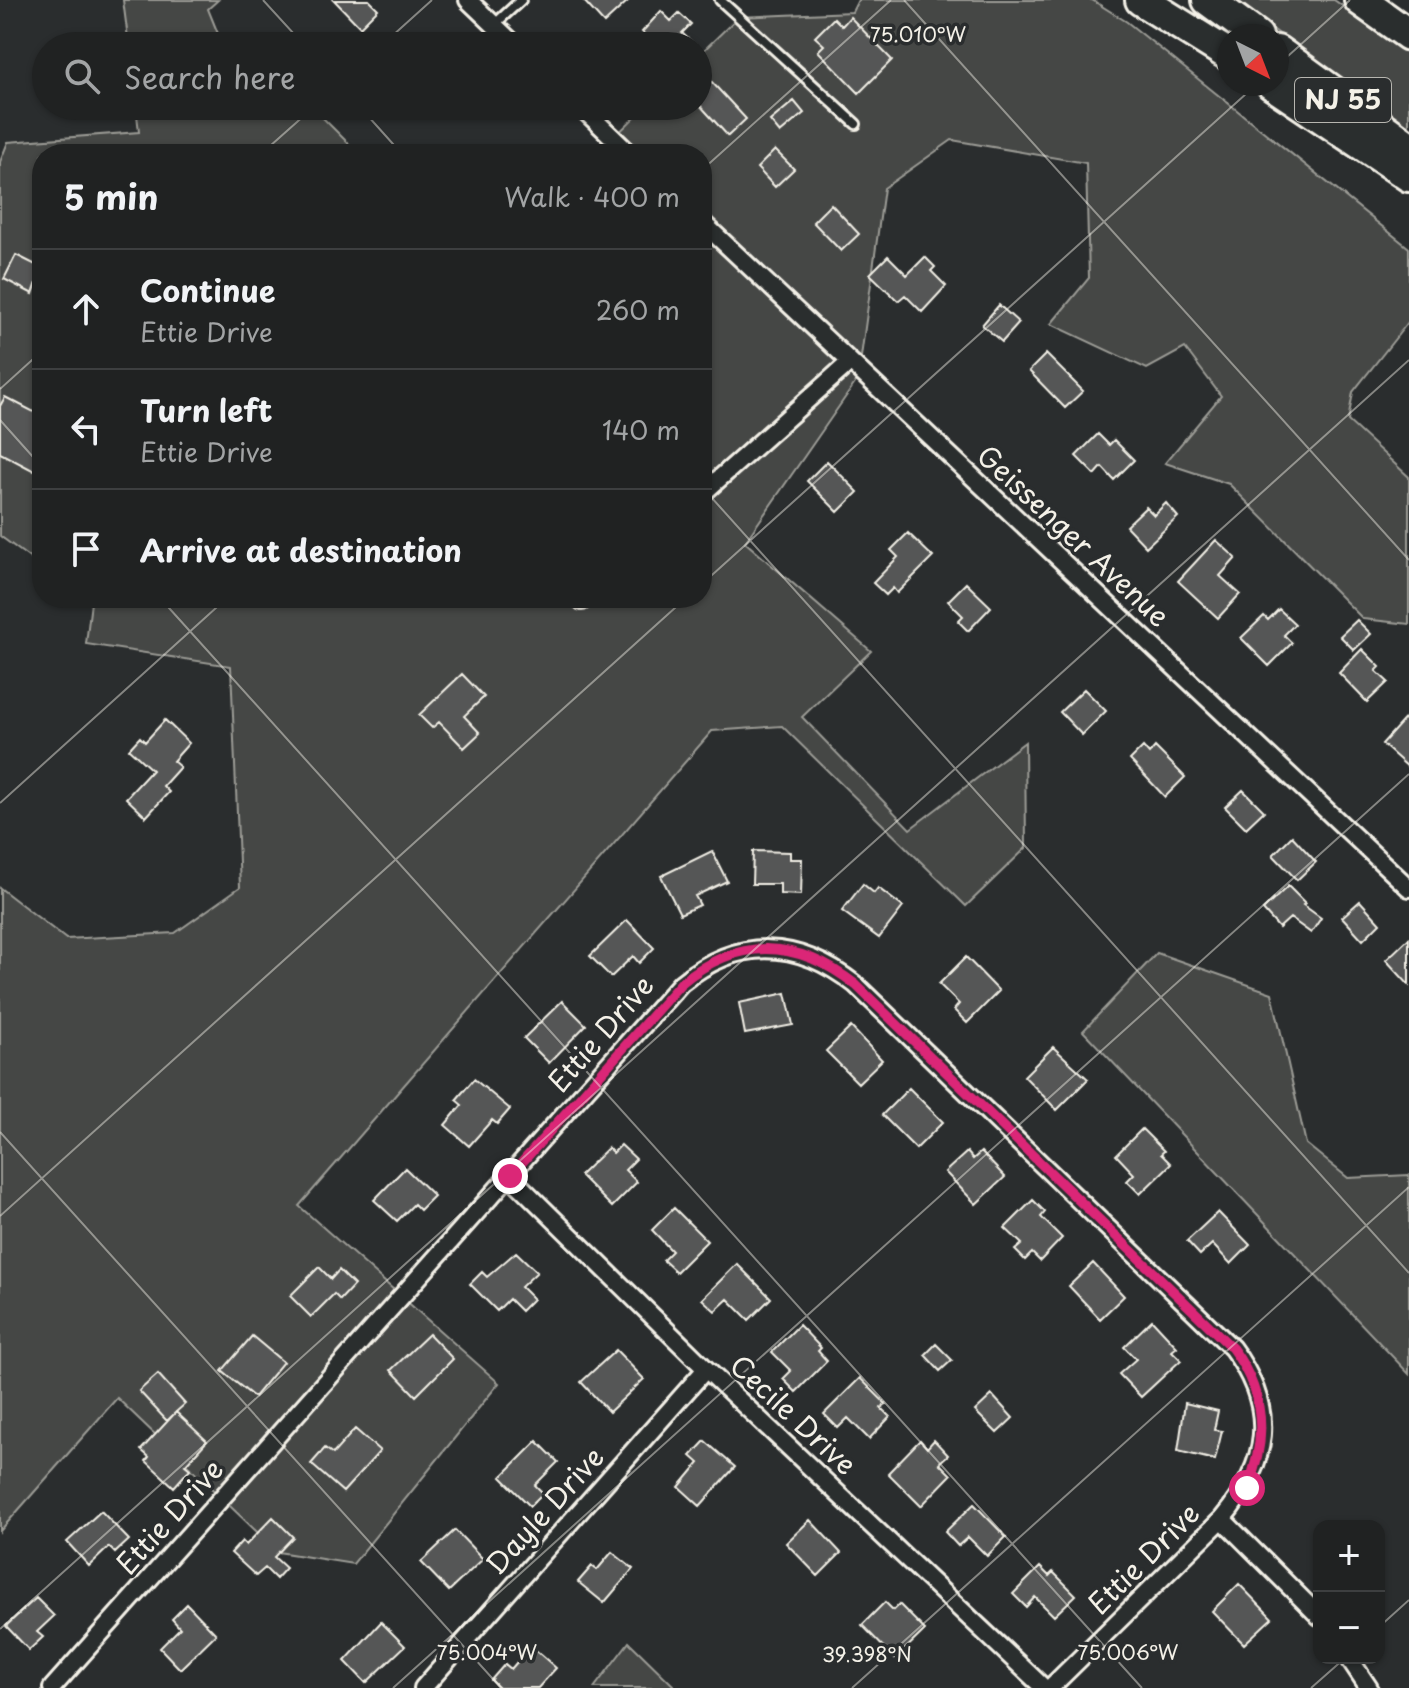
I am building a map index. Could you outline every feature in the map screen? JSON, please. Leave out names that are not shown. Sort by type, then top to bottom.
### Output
[{"type":"highway","points":[[1141,0],[1217,48]]},
{"type":"highway","points":[[1208,0],[1241,24]]},
{"type":"highway","points":[[1360,0],[1409,35]]},
{"type":"highway","name":"NJ 55","points":[[1289,60],[1409,147]]},
{"type":"highway","points":[[1289,95],[1409,176]]},
{"type":"street","points":[[468,0],[501,32]]},
{"type":"street","points":[[595,120],[620,144]]},
{"type":"street","name":"Geissenger Avenue","points":[[712,231],[1409,888]]},
{"type":"street","points":[[712,485],[850,362]]},
{"type":"street","name":"Ettie Drive","points":[[52,1688],[681,983],[700,968],[744,950],[764,948],[787,951],[835,969],[1232,1348],[1245,1366],[1261,1415],[1258,1463],[1247,1488],[1222,1519],[1047,1688]]},
{"type":"street","name":"Cecile Drive","points":[[510,1176],[706,1369],[1047,1688]]},
{"type":"street","name":"Dayle Drive","points":[[423,1688],[706,1369]]},
{"type":"street","points":[[1222,1519],[1313,1610]]},
{"type":"street","points":[[1353,1664],[1369,1688]]},
{"type":"lane","points":[[494,25],[521,0]]},
{"type":"lane","points":[[720,0],[856,124]]},
{"type":"shaded area","points":[[123,0],[218,0],[208,9],[217,32],[127,32]]},
{"type":"shaded area","points":[[858,0],[1092,0],[1127,22],[1409,248],[1409,321],[1353,392],[1348,421],[1409,477],[1409,624],[1363,619],[1229,484],[1165,463],[1221,396],[1185,348],[1147,369],[1051,324],[1089,278],[1086,163],[952,140],[884,188],[858,379],[745,542],[871,651],[802,717],[910,829],[1025,742],[1026,848],[966,906],[782,726],[712,731],[299,1206],[499,1383],[353,1564],[278,1552],[117,1398],[0,1531],[0,888],[66,939],[175,933],[240,887],[231,666],[86,644],[90,608],[712,608],[712,144],[607,144],[632,120],[712,120],[712,42],[738,17],[852,12]]},
{"type":"shaded area","points":[[1233,0],[1334,0],[1409,53],[1409,129],[1289,41],[1289,24],[1266,24]]},
{"type":"shaded area","points":[[138,120],[325,120],[349,144],[32,144],[32,560],[0,536],[0,162],[8,142],[139,132]]},
{"type":"shaded area","points":[[1157,953],[1272,993],[1306,1144],[1348,1178],[1409,1175],[1409,1374],[1083,1031]]},
{"type":"shaded area","points":[[629,1642],[676,1688],[594,1688]]},
{"type":"building","points":[[334,0],[369,0],[378,9],[360,27]]},
{"type":"building","points":[[583,0],[629,0],[604,23]]},
{"type":"building","points":[[661,11],[671,21],[679,13],[691,24],[683,32],[642,32]]},
{"type":"building","points":[[850,17],[892,60],[859,93],[818,51],[824,45],[815,37],[834,18],[842,26]]},
{"type":"building","points":[[712,82],[746,119],[728,136],[712,118]]},
{"type":"building","points":[[794,101],[804,113],[780,133],[770,121]]},
{"type":"building","points":[[775,150],[794,169],[775,187],[757,168]]},
{"type":"building","points":[[831,204],[859,234],[841,251],[813,222]]},
{"type":"building","points":[[16,255],[32,263],[32,293],[4,279]]},
{"type":"building","points":[[888,256],[907,275],[925,257],[935,267],[931,271],[946,286],[922,312],[905,295],[898,301],[870,274]]},
{"type":"building","points":[[999,305],[1019,323],[1002,342],[982,325]]},
{"type":"building","points":[[1046,354],[1083,391],[1065,408],[1029,371]]},
{"type":"building","points":[[5,397],[32,411],[32,470],[0,453],[0,406]]},
{"type":"building","points":[[1098,434],[1109,445],[1114,440],[1134,460],[1114,480],[1102,467],[1095,475],[1076,456]]},
{"type":"building","points":[[827,461],[858,492],[838,512],[807,481]]},
{"type":"building","points":[[1166,503],[1178,517],[1146,547],[1126,526],[1146,507],[1154,515]]},
{"type":"building","points":[[908,533],[933,557],[897,593],[893,588],[886,595],[873,583],[898,557],[891,550]]},
{"type":"building","points":[[1216,540],[1236,558],[1220,576],[1240,594],[1218,618],[1178,581]]},
{"type":"building","points":[[966,583],[991,607],[968,631],[958,621],[963,616],[948,601]]},
{"type":"building","points":[[1279,609],[1295,624],[1284,635],[1292,643],[1269,666],[1241,638],[1264,616],[1268,620]]},
{"type":"building","points":[[1357,620],[1371,634],[1354,650],[1340,636]]},
{"type":"building","points":[[1362,649],[1380,667],[1376,671],[1388,682],[1367,702],[1339,673]]},
{"type":"building","points":[[462,674],[484,697],[464,716],[480,733],[464,748],[439,722],[432,728],[419,715]]},
{"type":"building","points":[[1084,689],[1106,711],[1082,735],[1060,712]]},
{"type":"building","points":[[1409,714],[1409,768],[1382,744]]},
{"type":"building","points":[[165,720],[189,743],[173,761],[180,767],[163,786],[169,792],[146,817],[126,798],[152,770],[129,749],[140,737],[145,742]]},
{"type":"building","points":[[1143,747],[1149,754],[1155,747],[1185,777],[1165,797],[1130,760]]},
{"type":"building","points":[[1243,790],[1264,811],[1246,828],[1225,807]]},
{"type":"building","points":[[1292,836],[1316,862],[1297,880],[1273,855]]},
{"type":"building","points":[[712,851],[727,881],[695,896],[700,905],[680,914],[661,876]]},
{"type":"building","points":[[753,851],[790,852],[790,859],[802,859],[801,895],[780,894],[780,884],[752,884]]},
{"type":"building","points":[[863,884],[874,893],[878,888],[903,907],[879,938],[842,911]]},
{"type":"building","points":[[1288,886],[1305,903],[1303,905],[1321,918],[1311,933],[1290,918],[1279,928],[1263,910]]},
{"type":"building","points":[[1360,901],[1380,923],[1363,940],[1342,917]]},
{"type":"building","points":[[627,920],[654,948],[639,963],[633,956],[611,977],[590,956]]},
{"type":"building","points":[[1409,938],[1409,985],[1386,960]]},
{"type":"building","points":[[966,957],[999,991],[967,1023],[954,1010],[959,1004],[939,984]]},
{"type":"building","points":[[786,993],[793,1025],[745,1034],[739,1003]]},
{"type":"building","points":[[562,1001],[586,1025],[549,1063],[524,1038]]},
{"type":"building","points":[[851,1027],[882,1060],[858,1083],[826,1051]]},
{"type":"building","points":[[1053,1047],[1088,1079],[1057,1110],[1024,1076]]},
{"type":"building","points":[[474,1079],[510,1109],[497,1124],[492,1120],[469,1146],[445,1125],[462,1105],[456,1100]]},
{"type":"building","points":[[909,1088],[943,1122],[916,1149],[882,1115]]},
{"type":"building","points":[[1142,1129],[1164,1151],[1161,1154],[1171,1164],[1140,1194],[1127,1181],[1134,1174],[1116,1155]]},
{"type":"building","points":[[621,1145],[636,1159],[625,1170],[637,1182],[612,1207],[580,1175],[608,1148],[613,1153]]},
{"type":"building","points":[[967,1152],[973,1159],[981,1152],[1005,1177],[976,1204],[945,1172]]},
{"type":"building","points":[[405,1168],[434,1196],[420,1210],[414,1204],[397,1221],[374,1200]]},
{"type":"building","points":[[1033,1200],[1045,1212],[1041,1217],[1062,1238],[1040,1261],[1032,1253],[1025,1260],[1015,1250],[1022,1244],[1005,1228]]},
{"type":"building","points":[[674,1208],[707,1241],[676,1272],[663,1260],[672,1251],[652,1230]]},
{"type":"building","points":[[1218,1212],[1250,1245],[1231,1264],[1212,1244],[1200,1255],[1187,1241]]},
{"type":"building","points":[[516,1252],[537,1272],[521,1287],[533,1299],[521,1311],[509,1299],[497,1311],[470,1284],[482,1272],[487,1277]]},
{"type":"building","points":[[1093,1263],[1124,1296],[1100,1319],[1069,1286]]},
{"type":"building","points":[[737,1264],[771,1298],[749,1320],[728,1299],[715,1311],[702,1299]]},
{"type":"building","points":[[319,1267],[331,1279],[339,1270],[354,1285],[340,1300],[334,1294],[311,1317],[290,1296]]},
{"type":"building","points":[[1152,1320],[1177,1347],[1172,1351],[1181,1360],[1141,1397],[1119,1374],[1136,1359],[1124,1347]]},
{"type":"building","points":[[799,1325],[821,1348],[818,1351],[827,1361],[796,1392],[783,1379],[791,1371],[772,1352]]},
{"type":"building","points":[[429,1334],[453,1359],[416,1396],[391,1370]]},
{"type":"building","points":[[252,1336],[283,1362],[254,1397],[222,1371]]},
{"type":"building","points":[[936,1344],[952,1360],[940,1371],[925,1355]]},
{"type":"building","points":[[616,1350],[644,1379],[609,1412],[581,1382]]},
{"type":"building","points":[[158,1374],[185,1404],[167,1421],[139,1391]]},
{"type":"building","points":[[860,1378],[886,1404],[881,1408],[890,1417],[869,1439],[848,1418],[838,1428],[824,1414]]},
{"type":"building","points":[[992,1395],[1013,1418],[997,1433],[975,1411]]},
{"type":"building","points":[[1185,1403],[1218,1411],[1214,1430],[1222,1431],[1215,1460],[1178,1451]]},
{"type":"building","points":[[176,1412],[207,1441],[185,1465],[190,1469],[174,1487],[146,1461],[149,1457],[141,1450]]},
{"type":"building","points":[[355,1429],[380,1451],[343,1492],[311,1464],[325,1448],[333,1454]]},
{"type":"building","points":[[920,1440],[927,1448],[934,1440],[948,1455],[939,1463],[951,1475],[921,1506],[888,1473]]},
{"type":"building","points":[[537,1441],[558,1462],[535,1485],[543,1493],[530,1506],[501,1477]]},
{"type":"building","points":[[705,1441],[735,1467],[700,1506],[679,1487],[699,1463],[691,1456]]},
{"type":"building","points":[[974,1504],[1006,1537],[987,1556],[968,1537],[958,1546],[945,1532]]},
{"type":"building","points":[[101,1511],[129,1540],[115,1553],[109,1547],[89,1566],[67,1542]]},
{"type":"building","points":[[273,1517],[293,1537],[274,1557],[286,1568],[276,1579],[265,1568],[256,1576],[231,1553],[242,1541],[246,1545]]},
{"type":"building","points":[[810,1520],[841,1553],[818,1576],[786,1543]]},
{"type":"building","points":[[455,1530],[483,1559],[449,1591],[421,1562]]},
{"type":"building","points":[[612,1552],[633,1569],[604,1603],[578,1582],[592,1566],[597,1570]]},
{"type":"building","points":[[1040,1567],[1049,1576],[1053,1572],[1076,1595],[1054,1616],[1035,1597],[1026,1607],[1013,1594]]},
{"type":"building","points":[[1239,1584],[1272,1618],[1244,1644],[1212,1611]]},
{"type":"building","points":[[36,1598],[54,1616],[37,1632],[43,1637],[29,1650],[6,1626]]},
{"type":"building","points":[[885,1602],[893,1610],[899,1604],[925,1630],[895,1659],[862,1625]]},
{"type":"building","points":[[187,1604],[216,1634],[180,1669],[160,1648],[180,1628],[172,1619]]},
{"type":"building","points":[[381,1622],[405,1646],[366,1683],[345,1661]]},
{"type":"building","points":[[531,1646],[556,1668],[538,1688],[499,1688],[491,1680],[505,1664],[511,1669]]},
{"type":"route","points":[[510,1176],[681,983],[700,968],[720,957],[764,948],[812,959],[835,969],[856,985],[1232,1348],[1255,1388],[1261,1415],[1258,1463],[1247,1488]]}]
